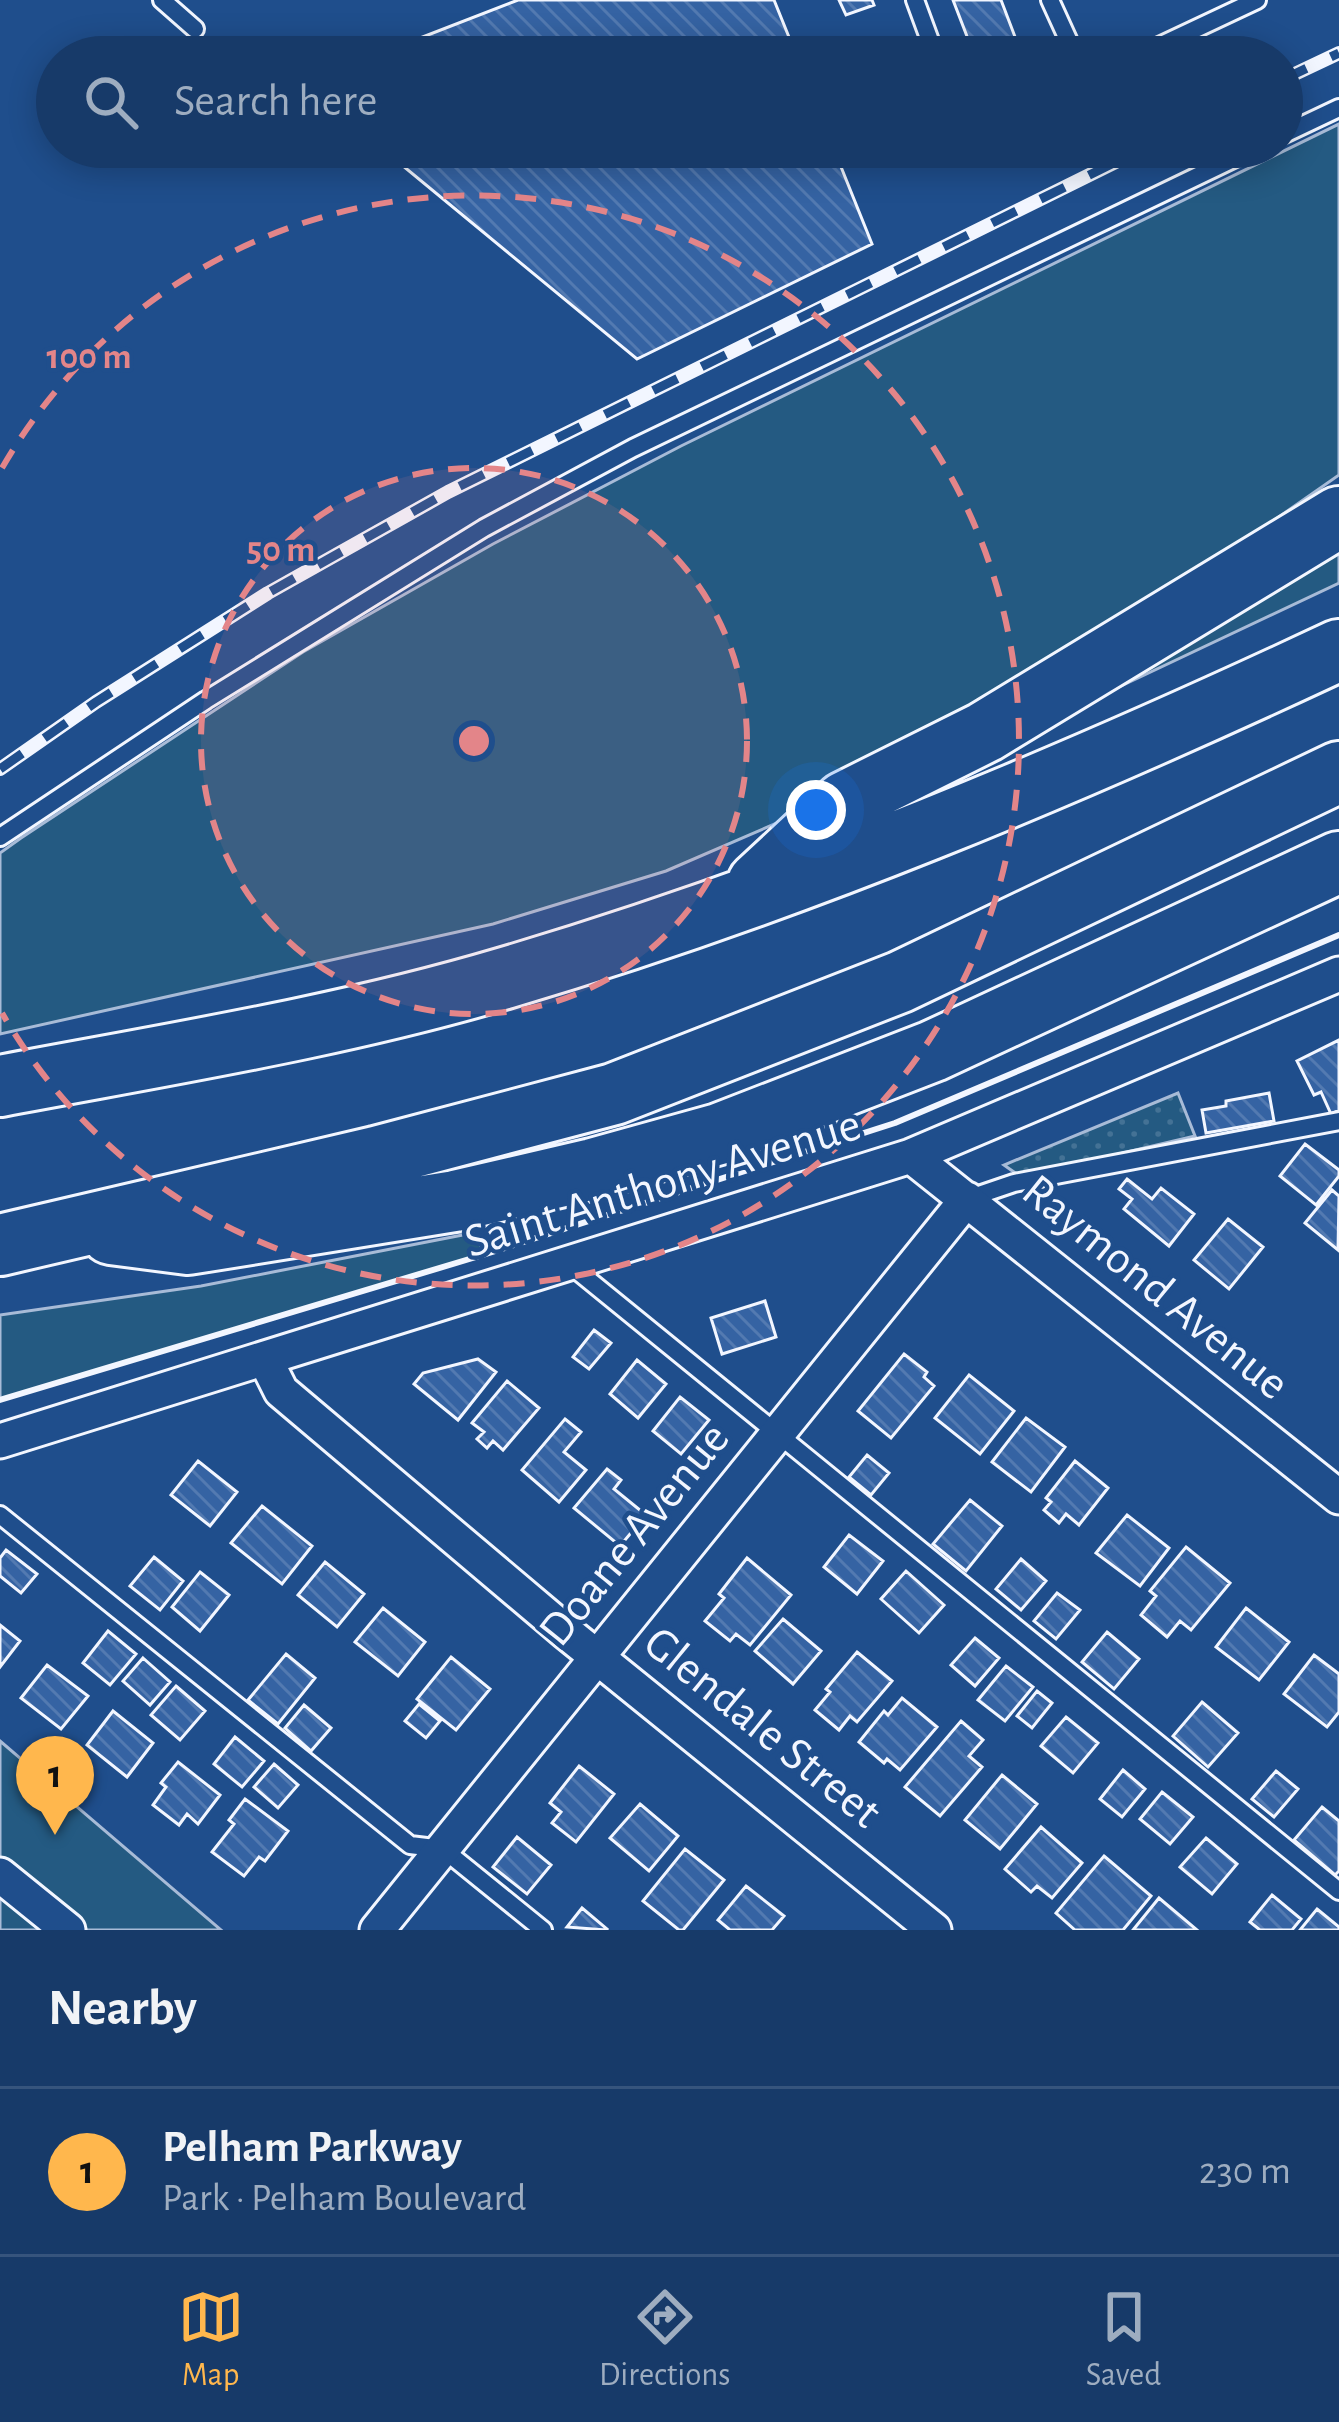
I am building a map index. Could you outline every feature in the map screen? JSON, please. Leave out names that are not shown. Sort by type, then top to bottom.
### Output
[{"type":"highway","points":[[1267,558],[1339,484]]},
{"type":"highway","points":[[737,903],[845,802],[985,732],[1339,517]]},
{"type":"highway","points":[[0,1086],[298,1030],[435,996],[503,979],[737,903],[1053,780],[1339,650]]},
{"type":"highway","points":[[0,1245],[614,1094],[901,982],[1339,772]]},
{"type":"highway","points":[[70,1228],[188,1244],[455,1201],[719,1134],[933,1051],[1339,862]]},
{"type":"street","name":"Saint Anthony Avenue","points":[[0,1441],[910,1156],[1339,974]]},
{"type":"street","name":"Raymond Avenue","points":[[910,1156],[1339,1497]]},
{"type":"street","name":"Doane Avenue","points":[[376,1930],[967,1199]]},
{"type":"street","name":"Glendale Street","points":[[265,1360],[281,1391],[934,1930]]},
{"type":"street","points":[[0,1875],[68,1930]]},
{"type":"lane","points":[[162,0],[195,29]]},
{"type":"lane","points":[[915,0],[928,36]]},
{"type":"lane","points":[[1050,0],[1066,36]]},
{"type":"lane","points":[[1181,36],[1257,0]]},
{"type":"lane","points":[[1303,125],[1339,108]]},
{"type":"lane","points":[[0,837],[206,700],[484,528],[633,448],[1214,168]]},
{"type":"lane","points":[[967,1199],[1014,1183],[1339,1121]]},
{"type":"lane","points":[[568,1263],[1339,1891]]},
{"type":"lane","points":[[0,1515],[410,1845],[443,1849],[543,1930]]},
{"type":"shaded area","points":[[1339,124],[1339,475],[1042,682],[839,796],[666,871],[493,924],[0,1034],[0,853],[21,838],[303,652],[493,544],[681,446],[1249,168],[1303,168],[1303,142]]},
{"type":"shaded area","points":[[1339,540],[1339,583],[1047,721]]},
{"type":"shaded area","points":[[1178,1093],[1195,1136],[1021,1177],[1004,1165]]},
{"type":"shaded area","points":[[473,1233],[486,1254],[0,1400],[0,1315],[201,1286]]},
{"type":"shaded area","points":[[0,1741],[221,1930],[0,1930]]},
{"type":"building","points":[[518,0],[774,0],[789,36],[425,36]]},
{"type":"building","points":[[839,0],[872,0],[874,5],[846,15]]},
{"type":"building","points":[[953,0],[1001,0],[1015,36],[967,36]]},
{"type":"building","points":[[405,168],[841,168],[872,244],[637,359]]},
{"type":"building","points":[[1339,1040],[1339,1110],[1331,1114],[1321,1092],[1314,1095],[1297,1061]]},
{"type":"building","points":[[1269,1093],[1274,1121],[1206,1133],[1202,1110]]},
{"type":"building","points":[[1305,1144],[1339,1170],[1316,1205],[1280,1176]]},
{"type":"building","points":[[1127,1179],[1152,1199],[1161,1188],[1194,1214],[1169,1246],[1124,1209],[1132,1199],[1119,1189]]},
{"type":"building","points":[[1332,1190],[1339,1196],[1338,1250],[1305,1223]]},
{"type":"building","points":[[1228,1219],[1263,1247],[1229,1289],[1194,1260]]},
{"type":"building","points":[[765,1301],[776,1337],[722,1354],[711,1318]]},
{"type":"building","points":[[594,1330],[611,1343],[589,1369],[573,1357]]},
{"type":"building","points":[[904,1354],[927,1372],[924,1377],[934,1386],[891,1438],[858,1411]]},
{"type":"building","points":[[478,1359],[496,1372],[458,1420],[414,1384],[423,1373]]},
{"type":"building","points":[[637,1360],[666,1384],[638,1418],[610,1394]]},
{"type":"building","points":[[969,1375],[1014,1411],[980,1454],[935,1418]]},
{"type":"building","points":[[507,1381],[539,1408],[503,1450],[493,1441],[487,1448],[477,1439],[484,1432],[472,1423]]},
{"type":"building","points":[[680,1397],[709,1420],[681,1454],[653,1431]]},
{"type":"building","points":[[1026,1418],[1065,1447],[1031,1492],[992,1462]]},
{"type":"building","points":[[565,1419],[581,1432],[564,1452],[586,1470],[559,1502],[522,1470]]},
{"type":"building","points":[[867,1455],[889,1473],[871,1495],[849,1477]]},
{"type":"building","points":[[198,1461],[237,1492],[210,1526],[171,1495]]},
{"type":"building","points":[[1075,1461],[1108,1488],[1079,1525],[1066,1514],[1059,1523],[1044,1510],[1051,1502],[1046,1498]]},
{"type":"building","points":[[607,1469],[621,1480],[614,1489],[646,1515],[620,1546],[574,1508]]},
{"type":"building","points":[[970,1500],[1002,1526],[966,1571],[933,1544]]},
{"type":"building","points":[[262,1506],[312,1546],[282,1584],[231,1543]]},
{"type":"building","points":[[1127,1515],[1169,1548],[1140,1586],[1096,1553]]},
{"type":"building","points":[[849,1535],[883,1561],[857,1594],[824,1567]]},
{"type":"building","points":[[1186,1547],[1230,1583],[1191,1630],[1180,1621],[1167,1637],[1141,1615],[1156,1596],[1150,1591]]},
{"type":"building","points":[[6,1550],[37,1574],[21,1593],[0,1576],[0,1558]]},
{"type":"building","points":[[154,1557],[183,1581],[160,1610],[130,1586]]},
{"type":"building","points":[[747,1558],[791,1595],[750,1645],[736,1634],[730,1641],[705,1621]]},
{"type":"building","points":[[1021,1559],[1046,1581],[1021,1610],[996,1589]]},
{"type":"building","points":[[325,1562],[364,1594],[337,1627],[298,1595]]},
{"type":"building","points":[[906,1571],[944,1605],[919,1633],[881,1599]]},
{"type":"building","points":[[200,1572],[229,1595],[200,1631],[172,1607]]},
{"type":"building","points":[[1057,1593],[1080,1610],[1056,1639],[1034,1621]]},
{"type":"building","points":[[383,1608],[425,1642],[398,1676],[355,1642]]},
{"type":"building","points":[[1246,1608],[1289,1642],[1259,1680],[1216,1647]]},
{"type":"building","points":[[783,1619],[821,1651],[793,1684],[755,1651]]},
{"type":"building","points":[[0,1625],[20,1641],[0,1667]]},
{"type":"building","points":[[108,1631],[136,1654],[110,1685],[83,1663]]},
{"type":"building","points":[[1107,1632],[1139,1659],[1114,1689],[1082,1662]]},
{"type":"building","points":[[975,1638],[999,1658],[975,1686],[951,1665]]},
{"type":"building","points":[[857,1652],[892,1681],[857,1722],[850,1716],[839,1730],[815,1710]]},
{"type":"building","points":[[286,1654],[315,1678],[278,1724],[248,1700]]},
{"type":"building","points":[[1314,1655],[1339,1674],[1339,1712],[1327,1727],[1284,1694]]},
{"type":"building","points":[[451,1657],[490,1689],[456,1730],[417,1699]]},
{"type":"building","points":[[143,1658],[170,1682],[150,1705],[123,1681]]},
{"type":"building","points":[[47,1665],[88,1696],[61,1729],[21,1698]]},
{"type":"building","points":[[1006,1666],[1033,1687],[1005,1721],[978,1700]]},
{"type":"building","points":[[176,1686],[205,1711],[180,1740],[151,1715]]},
{"type":"building","points":[[1037,1691],[1052,1703],[1032,1728],[1017,1716]]},
{"type":"building","points":[[902,1698],[937,1727],[900,1770],[859,1742],[884,1711],[888,1715]]},
{"type":"building","points":[[1202,1702],[1238,1733],[1208,1767],[1173,1736]]},
{"type":"building","points":[[419,1704],[440,1721],[426,1738],[405,1721]]},
{"type":"building","points":[[304,1705],[331,1728],[311,1751],[285,1728]]},
{"type":"building","points":[[113,1711],[153,1743],[127,1777],[87,1745]]},
{"type":"building","points":[[1066,1717],[1098,1743],[1073,1773],[1041,1746]]},
{"type":"building","points":[[961,1721],[983,1740],[969,1756],[982,1767],[940,1816],[905,1787]]},
{"type":"building","points":[[235,1737],[264,1761],[242,1787],[214,1764]]},
{"type":"building","points":[[178,1762],[220,1795],[198,1824],[187,1814],[179,1825],[153,1805],[166,1787],[161,1783]]},
{"type":"building","points":[[274,1764],[298,1785],[278,1808],[254,1787]]},
{"type":"building","points":[[579,1766],[614,1794],[576,1842],[552,1823],[561,1812],[550,1803]]},
{"type":"building","points":[[1123,1770],[1145,1789],[1122,1817],[1100,1799]]},
{"type":"building","points":[[1276,1771],[1298,1789],[1274,1817],[1252,1799]]},
{"type":"building","points":[[1002,1775],[1037,1804],[1000,1849],[965,1820]]},
{"type":"building","points":[[1162,1792],[1193,1817],[1170,1844],[1140,1819]]},
{"type":"building","points":[[245,1799],[288,1831],[265,1861],[259,1857],[244,1876],[212,1852],[234,1824],[229,1820]]},
{"type":"building","points":[[640,1804],[678,1836],[649,1871],[610,1838]]},
{"type":"building","points":[[1322,1807],[1339,1821],[1339,1871],[1335,1875],[1294,1840]]},
{"type":"building","points":[[1041,1827],[1082,1863],[1052,1898],[1037,1886],[1031,1892],[1005,1869]]},
{"type":"building","points":[[517,1837],[551,1865],[527,1894],[493,1867]]},
{"type":"building","points":[[1206,1838],[1237,1864],[1212,1894],[1180,1867]]},
{"type":"building","points":[[685,1849],[724,1880],[679,1930],[643,1901]]},
{"type":"building","points":[[1104,1856],[1151,1896],[1123,1930],[1075,1930],[1056,1913]]},
{"type":"building","points":[[746,1886],[784,1916],[772,1930],[730,1930],[718,1920]]},
{"type":"building","points":[[1272,1895],[1301,1919],[1292,1930],[1260,1930],[1250,1922]]},
{"type":"building","points":[[1159,1898],[1197,1930],[1133,1930]]},
{"type":"building","points":[[582,1908],[607,1929],[567,1927]]},
{"type":"building","points":[[1317,1909],[1339,1927],[1339,1930],[1300,1930]]},
{"type":"railway","points":[[1303,70],[1339,53]]},
{"type":"railway","points":[[0,769],[268,593],[448,492],[1104,168]]},
{"type":"wall","points":[[0,1400],[486,1254],[895,1123],[1339,935]]},
{"type":"place","name":"Pelham Parkway","points":[[55,1835]]}]
